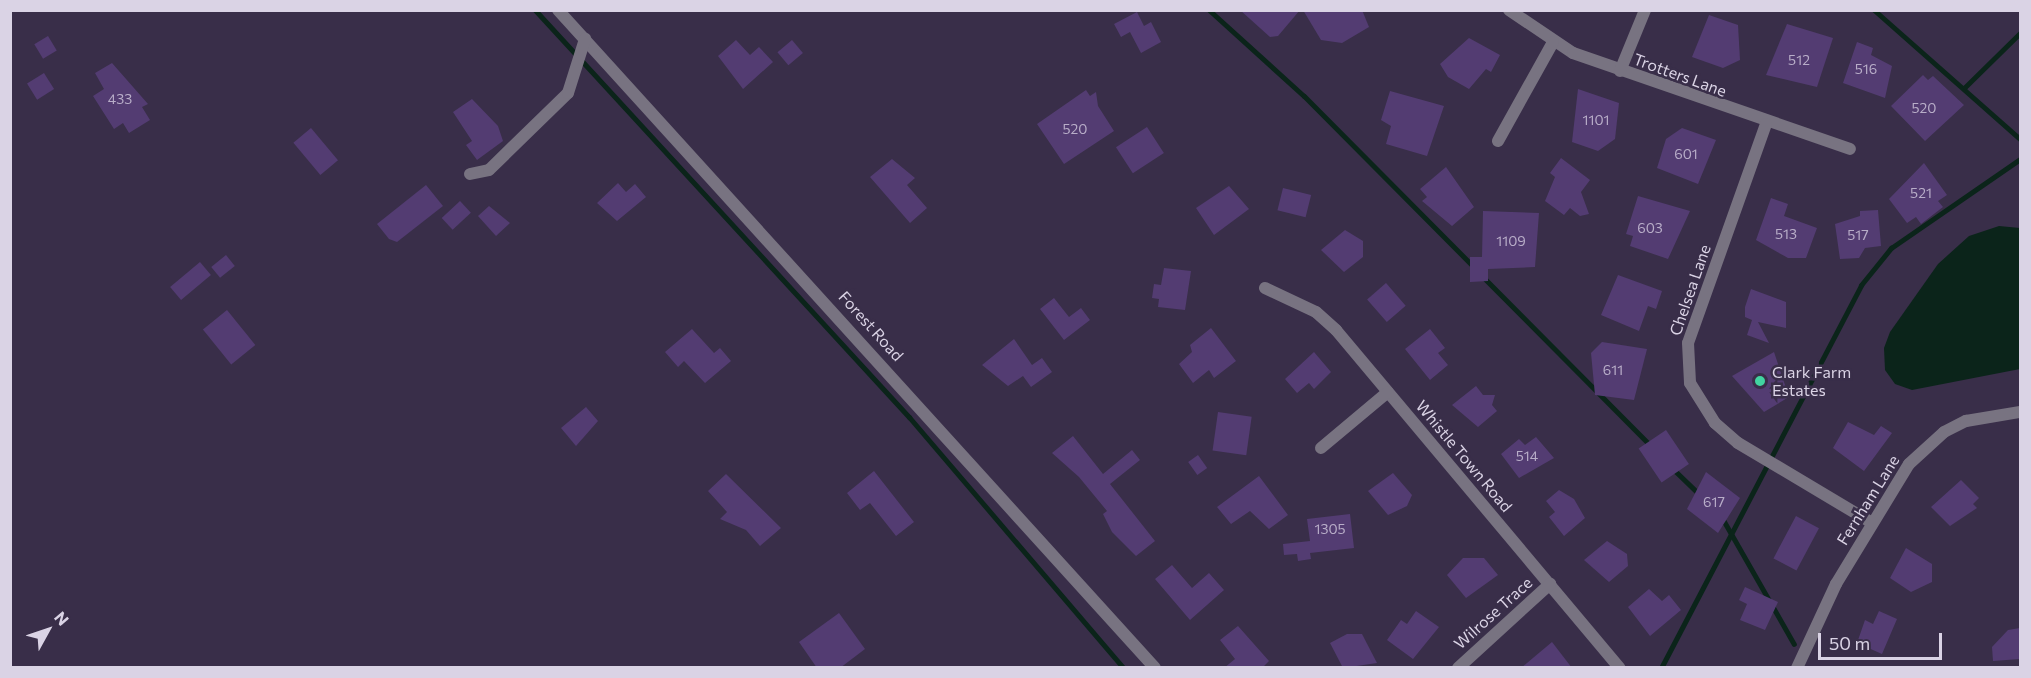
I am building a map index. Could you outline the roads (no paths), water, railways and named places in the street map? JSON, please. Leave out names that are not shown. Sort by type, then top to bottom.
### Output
[{"type":"street","name":"Forest Road","points":[[558,10],[1155,668]]},
{"type":"street","name":"Trotters Lane","points":[[1509,10],[1553,42],[1620,71],[1766,124],[1850,149]]},
{"type":"street","points":[[1620,71],[1645,10]]},
{"type":"street","points":[[470,174],[489,170],[568,93],[585,39]]},
{"type":"street","points":[[1498,141],[1553,42]]},
{"type":"street","name":"Chelsea Lane","points":[[1766,124],[1688,343],[1690,383],[1715,423],[1738,443],[1872,523]]},
{"type":"street","name":"Whistle Town Road","points":[[1265,288],[1316,312],[1388,392],[1620,668]]},
{"type":"street","points":[[1321,448],[1388,392]]},
{"type":"street","name":"Fernham Lane","points":[[1797,668],[1872,523],[1925,446],[1966,421],[2020,412]]},
{"type":"street","name":"Wilrose Trace","points":[[1458,668],[1550,584]]},
{"type":"waterway","points":[[535,10],[909,417],[1123,668]]},
{"type":"waterway","points":[[1209,10],[1304,96],[1475,268]]},
{"type":"waterway","points":[[1874,10],[2020,139]]},
{"type":"waterway","points":[[1965,87],[2020,33]]},
{"type":"waterway","points":[[1661,668],[1861,285],[1891,248],[2020,159]]},
{"type":"waterway","points":[[1483,277],[1652,447]]},
{"type":"waterway","points":[[1673,469],[1701,496]]},
{"type":"waterway","points":[[1722,518],[1794,644]]},
{"type":"place","name":"Clark Farm Estates","points":[[1760,381]]}]
